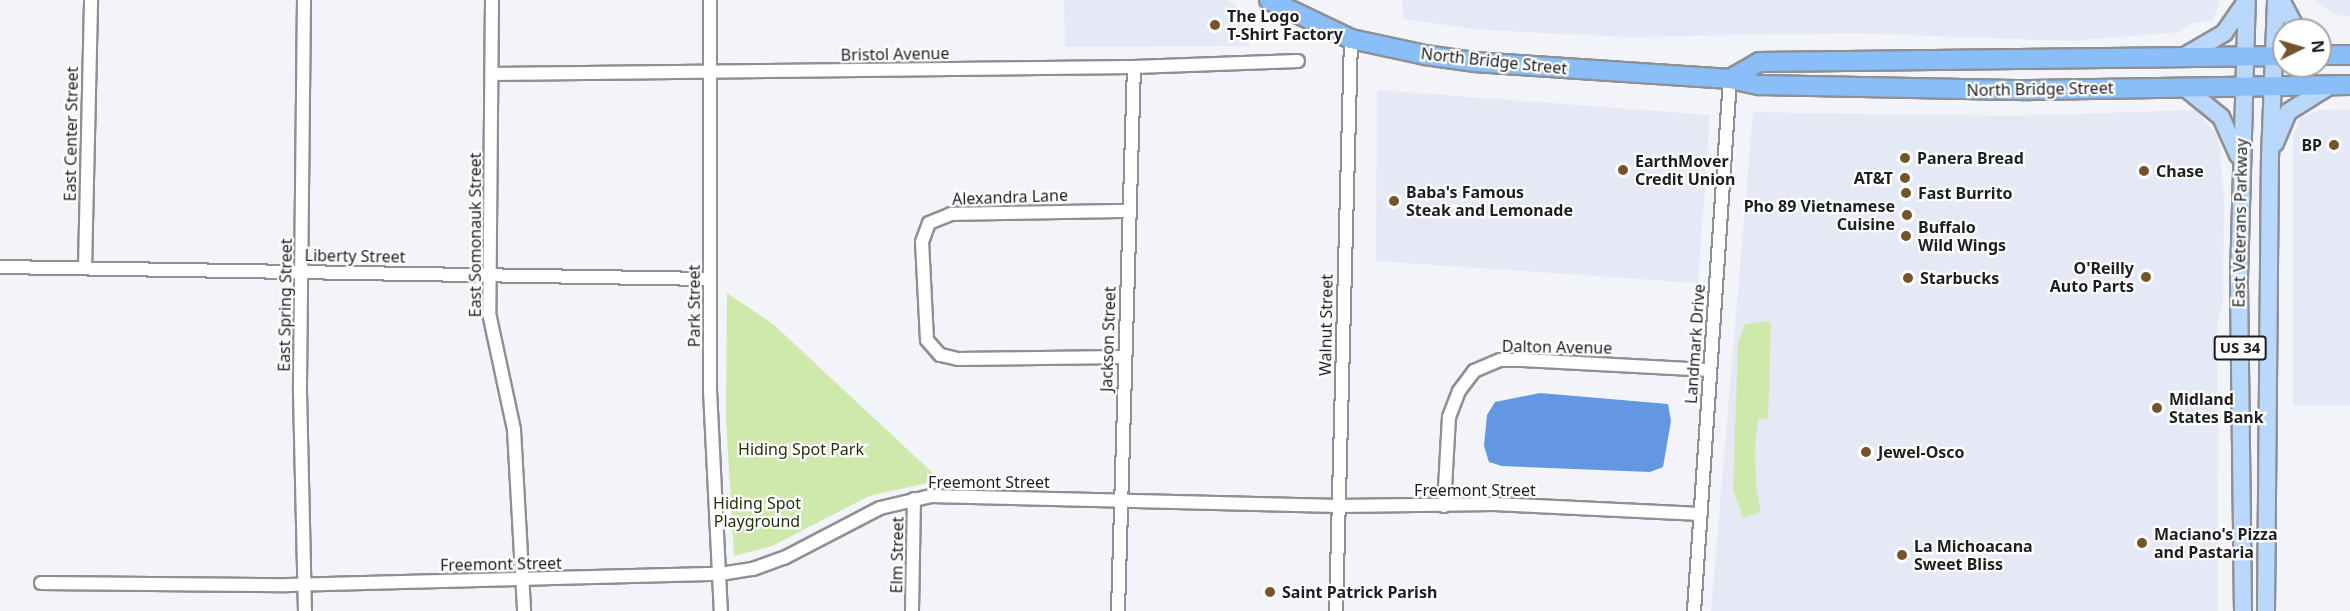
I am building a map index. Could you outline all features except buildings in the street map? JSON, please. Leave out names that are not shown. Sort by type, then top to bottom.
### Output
[{"type":"highway","name":"North Bridge Street","points":[[1269,0],[1351,39],[1474,62],[1730,78],[1759,85],[1955,90],[2350,85]]},
{"type":"highway","name":"North Bridge Street","points":[[1730,78],[1760,62],[2272,56]]},
{"type":"main road","name":"US 34","points":[[2243,86],[2247,0]]},
{"type":"main road","points":[[2183,57],[2224,33],[2247,0]]},
{"type":"main road","name":"US 34","points":[[2276,0],[2277,18]]},
{"type":"main road","points":[[2281,0],[2291,18]]},
{"type":"main road","name":"US 34","points":[[2271,87],[2273,78]]},
{"type":"main road","points":[[2270,158],[2288,112],[2331,85]]},
{"type":"main road","name":"East Veterans Parkway","points":[[2243,86],[2241,162],[2244,611]]},
{"type":"main road","points":[[2184,87],[2221,117],[2241,162]]},
{"type":"main road","name":"East Veterans Parkway","points":[[2266,611],[2271,87]]},
{"type":"street","name":"East Center Street","points":[[85,268],[91,0]]},
{"type":"street","name":"East Spring Street","points":[[304,0],[300,392],[305,611]]},
{"type":"street","name":"East Somonauk Street","points":[[492,0],[489,313],[514,430],[524,611]]},
{"type":"street","name":"Park Street","points":[[710,0],[712,456],[721,611]]},
{"type":"street","name":"Walnut Street","points":[[1336,611],[1351,39]]},
{"type":"street","name":"Bristol Avenue","points":[[492,74],[1134,67],[1298,61]]},
{"type":"street","name":"Jackson Street","points":[[1118,611],[1119,501],[1134,67]]},
{"type":"street","name":"Landmark Drive","points":[[1694,611],[1730,78]]},
{"type":"street","name":"Alexandra Lane","points":[[1124,357],[958,359],[940,355],[927,340],[922,242],[929,224],[951,214],[1129,211]]},
{"type":"street","name":"Liberty Street","points":[[0,267],[710,279]]},
{"type":"street","name":"Dalton Avenue","points":[[1443,506],[1449,417],[1459,391],[1474,371],[1500,360],[1710,370]]},
{"type":"street","name":"Freemont Street","points":[[40,583],[304,585],[720,574],[753,569],[784,558],[854,520],[914,499],[945,496],[1338,506],[1517,505],[1701,514]]},
{"type":"street","name":"Elm Street","points":[[912,611],[914,499]]},
{"type":"shaded area","points":[[1064,0],[1228,0],[1250,15],[1249,46],[1065,47]]},
{"type":"shaded area","points":[[1402,0],[2220,0],[2213,20],[2193,23],[2180,32],[2070,41],[1856,33],[1630,37],[1482,30],[1403,19]]},
{"type":"shaded area","points":[[2314,0],[2350,0],[2350,16],[2335,15]]},
{"type":"shaded area","points":[[1377,90],[1710,115],[1698,283],[1376,261]]},
{"type":"shaded area","points":[[2350,109],[2350,406],[2293,406],[2293,137],[2300,118],[2320,110]]},
{"type":"shaded area","points":[[2196,110],[2219,138],[2224,198],[2223,304],[2217,323],[2218,611],[1711,611],[1753,112],[2012,116]]},
{"type":"green space","name":"Hiding Spot Park","points":[[727,293],[773,324],[936,476],[932,482],[869,496],[772,546],[734,556],[726,418]]},
{"type":"green space","points":[[1768,321],[1771,324],[1768,420],[1758,418],[1755,448],[1756,488],[1761,512],[1743,518],[1733,489],[1738,343],[1745,324]]},
{"type":"water","points":[[1540,393],[1668,404],[1671,421],[1663,467],[1650,472],[1502,466],[1489,462],[1484,446],[1487,415],[1495,402]]},
{"type":"place","name":"The Logo T-Shirt Factory","points":[[1215,25]]},
{"type":"place","name":"BP","points":[[2334,145]]},
{"type":"place","name":"Panera Bread","points":[[1905,158]]},
{"type":"place","name":"EarthMover Credit Union","points":[[1623,170]]},
{"type":"place","name":"Chase","points":[[2144,171]]},
{"type":"place","name":"AT&T","points":[[1905,178]]},
{"type":"place","name":"Fast Burrito","points":[[1906,193]]},
{"type":"place","name":"Baba's Famous Steak and Lemonade","points":[[1394,201]]},
{"type":"place","name":"Pho 89 Vietnamese Cuisine","points":[[1907,215]]},
{"type":"place","name":"Buffalo Wild Wings","points":[[1906,236]]},
{"type":"place","name":"O'Reilly Auto Parts","points":[[2146,277]]},
{"type":"place","name":"Starbucks","points":[[1908,278]]},
{"type":"place","name":"Midland States Bank","points":[[2157,408]]},
{"type":"place","name":"Jewel-Osco","points":[[1866,452]]},
{"type":"place","name":"Maciano's Pizza and Pastaria","points":[[2142,543]]},
{"type":"place","name":"La Michoacana Sweet Bliss","points":[[1902,555]]},
{"type":"place","name":"Saint Patrick Parish","points":[[1270,592]]},
{"type":"park label","name":"Hiding Spot Playground","points":[[757,512]]}]
